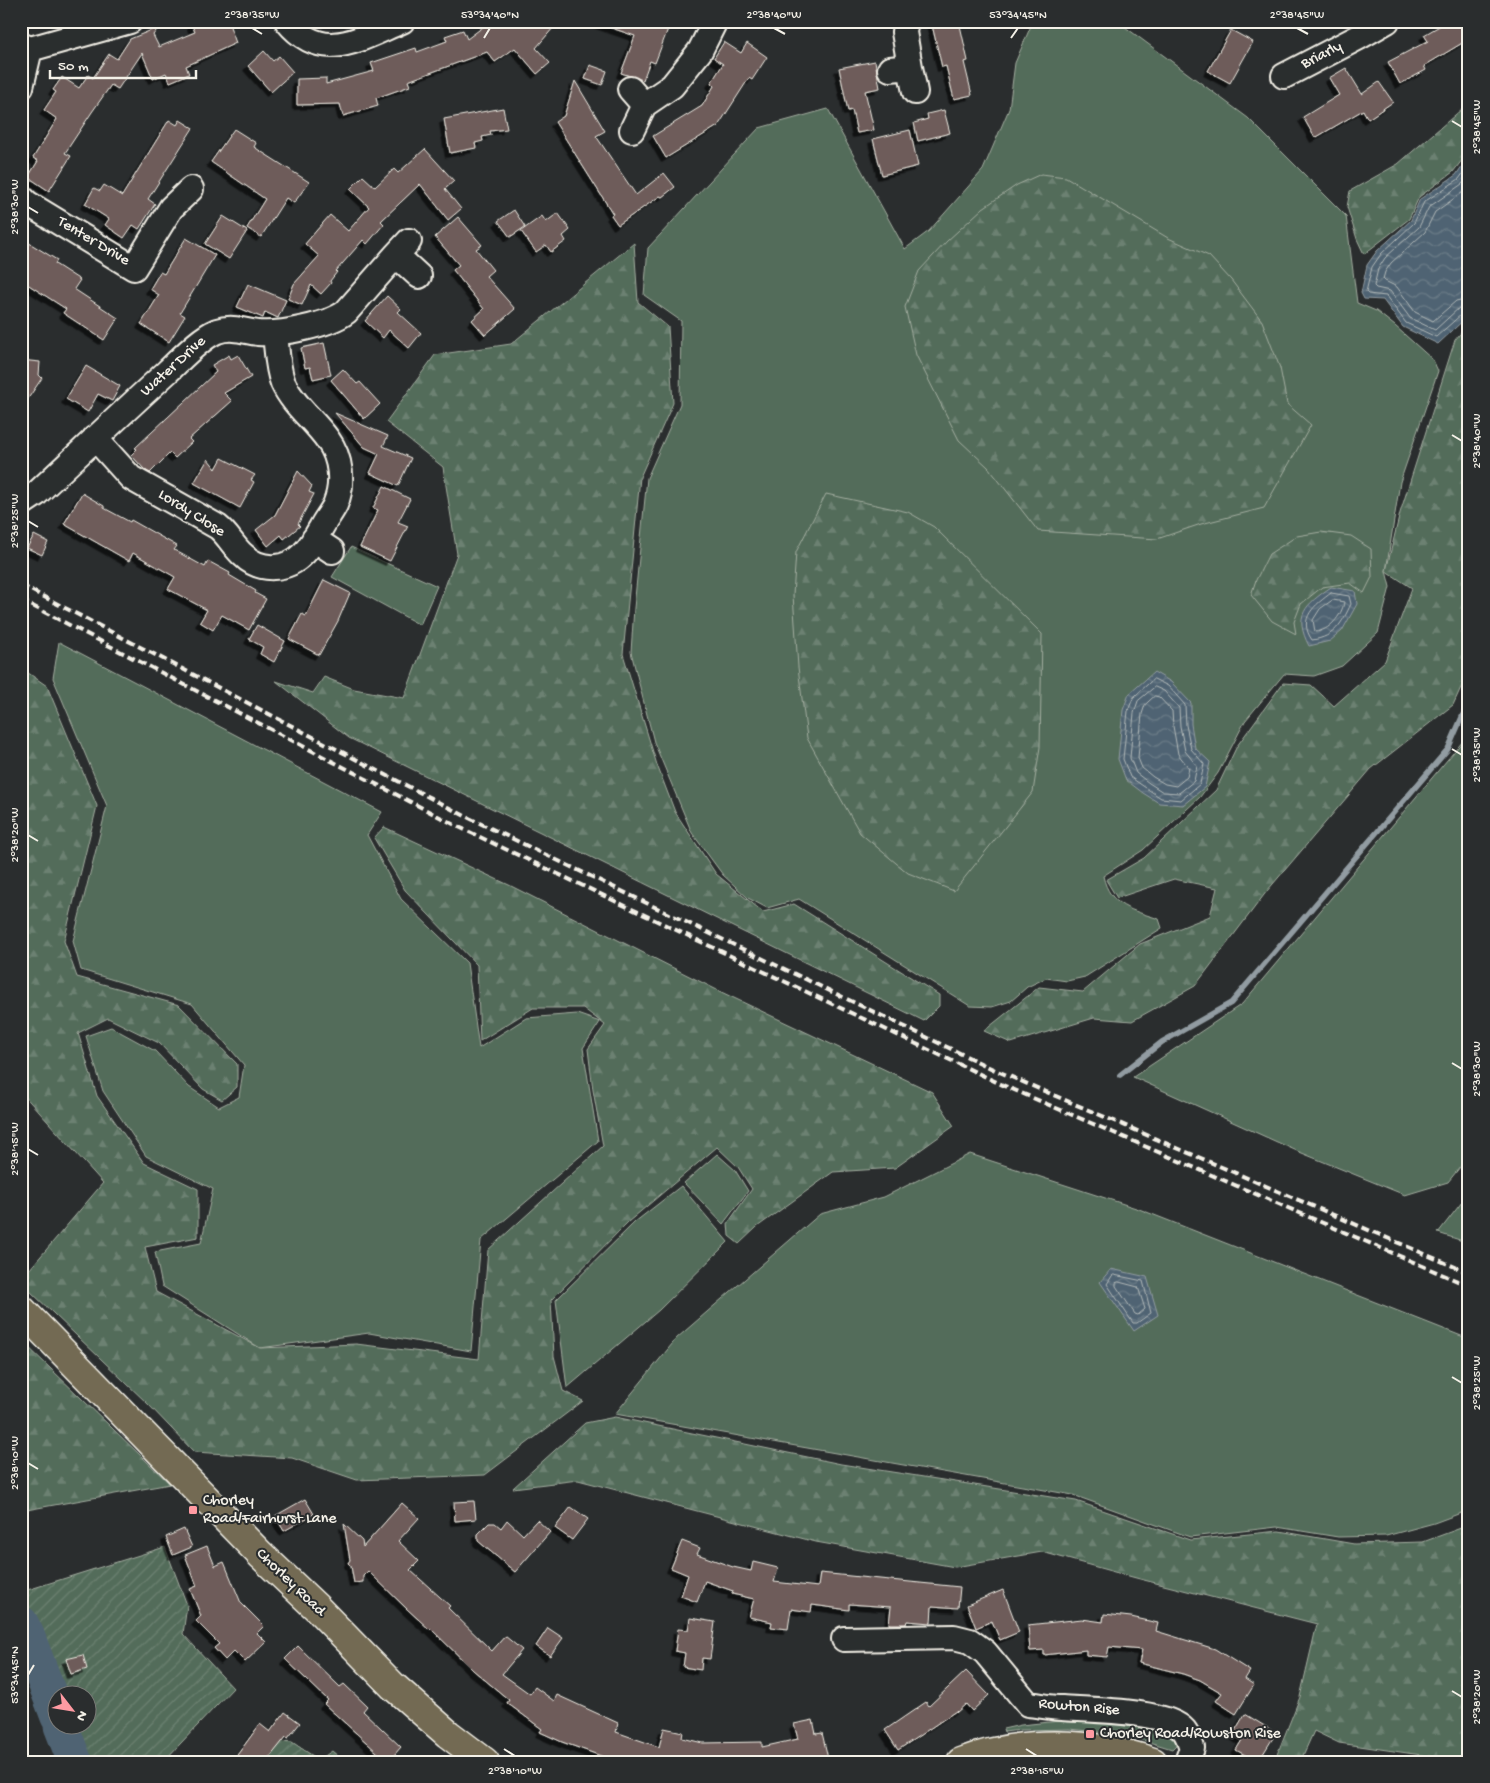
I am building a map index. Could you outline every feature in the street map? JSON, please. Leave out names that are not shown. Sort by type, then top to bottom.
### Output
[{"type":"main road","name":"Chorley Road","points":[[21,1309],[254,1548],[316,1607],[393,1686],[448,1734],[485,1762]]},
{"type":"main road","points":[[961,1762],[973,1757],[1018,1747],[1050,1746],[1105,1749],[1153,1762]]},
{"type":"street","points":[[21,87],[26,47],[130,21]]},
{"type":"street","points":[[287,21],[294,30],[315,44],[344,45],[402,21]]},
{"type":"street","points":[[632,130],[637,97],[672,86],[700,51],[715,21]]},
{"type":"street","points":[[906,21],[900,68],[915,92]]},
{"type":"street","name":"Briarly","points":[[1284,76],[1304,54],[1335,50],[1386,21]]},
{"type":"street","name":"Tenter Drive","points":[[21,197],[27,203],[134,268],[171,208],[191,189]]},
{"type":"street","name":"Water Drive","points":[[21,504],[36,494],[207,336],[226,328],[275,334],[329,321],[338,317],[346,312],[402,248],[419,276]]},
{"type":"street","name":"Lordy Close","points":[[95,438],[132,478],[218,527],[227,534],[242,555],[252,562],[264,567],[276,568],[287,565],[305,553],[323,545],[339,490],[340,472],[336,454],[328,440],[290,396],[282,381],[275,334]]},
{"type":"street","name":"Rowton Rise","points":[[840,1640],[954,1636],[970,1641],[985,1652],[1028,1704],[1127,1712],[1162,1717],[1184,1730],[1192,1748],[1187,1762]]},
{"type":"green space","points":[[1033,21],[1117,21],[1248,118],[1346,216],[1357,303],[1376,311],[1395,326],[1433,360],[1438,371],[1400,482],[1386,571],[1390,587],[1378,633],[1342,666],[1314,676],[1284,674],[1245,721],[1218,773],[1200,797],[1143,850],[1103,876],[1111,895],[1117,901],[1131,910],[1159,919],[1162,928],[1085,977],[1067,981],[1046,978],[1027,987],[1011,1001],[992,1007],[970,1006],[799,899],[767,908],[748,898],[723,875],[692,833],[654,742],[631,652],[647,478],[680,404],[681,321],[644,295],[648,248],[759,128],[828,109],[905,249],[929,231],[983,170],[1009,109],[1015,63]]},
{"type":"green space","points":[[1469,103],[1469,151],[1453,172],[1419,197],[1409,219],[1364,254],[1347,207],[1350,191],[1398,164]]},
{"type":"green space","points":[[1041,174],[1066,177],[1168,238],[1209,256],[1231,280],[1262,321],[1280,368],[1287,404],[1311,425],[1264,508],[1201,524],[1157,539],[1038,531],[988,467],[959,440],[916,355],[905,307],[919,271],[947,241],[983,208],[1017,185]]},
{"type":"green space","points":[[634,243],[638,302],[668,327],[673,403],[640,477],[623,654],[657,765],[675,812],[716,874],[763,912],[794,904],[939,995],[939,1006],[924,1021],[349,738],[276,681],[313,693],[324,677],[354,689],[404,698],[457,554],[443,467],[386,422],[435,355],[511,344]]},
{"type":"green space","points":[[1469,323],[1469,670],[1453,705],[1371,769],[1267,891],[1195,986],[1132,1021],[1094,1018],[1011,1043],[984,1031],[1039,987],[1083,992],[1140,944],[1210,916],[1217,888],[1174,879],[1117,898],[1106,880],[1144,858],[1216,790],[1237,746],[1283,683],[1311,685],[1334,706],[1385,661],[1412,588],[1386,571],[1400,513],[1455,340]]},
{"type":"green space","points":[[826,494],[908,512],[934,527],[1042,634],[1040,747],[1033,792],[954,891],[908,873],[860,833],[807,738],[798,667],[793,595],[796,552]]},
{"type":"green space","points":[[1321,532],[1351,536],[1371,549],[1372,577],[1364,593],[1350,583],[1322,587],[1301,604],[1294,622],[1296,634],[1272,621],[1251,595],[1269,554],[1297,536]]},
{"type":"green space","points":[[351,547],[437,586],[420,625],[332,577]]},
{"type":"green space","points":[[59,642],[382,812],[367,835],[401,899],[467,963],[479,1048],[526,1018],[577,1014],[600,1022],[583,1048],[598,1141],[481,1240],[471,1351],[369,1333],[260,1348],[162,1286],[155,1252],[201,1243],[213,1189],[146,1156],[103,1091],[86,1036],[111,1027],[155,1051],[189,1087],[219,1107],[239,1097],[244,1065],[192,1004],[81,970],[73,941],[107,806],[53,678]]},
{"type":"green space","points":[[21,668],[47,686],[97,806],[64,941],[77,977],[179,1005],[237,1064],[237,1087],[222,1100],[203,1089],[159,1043],[108,1018],[78,1033],[97,1096],[144,1163],[198,1189],[198,1237],[145,1247],[156,1292],[260,1348],[356,1344],[479,1359],[488,1250],[603,1146],[588,1049],[605,1025],[583,1008],[533,1008],[480,1041],[477,965],[405,890],[374,838],[384,827],[509,885],[717,990],[932,1092],[954,1126],[895,1168],[833,1172],[757,1227],[739,1244],[729,1236],[728,1223],[752,1189],[738,1167],[717,1147],[628,1222],[551,1300],[554,1356],[563,1391],[583,1401],[485,1475],[357,1480],[292,1458],[194,1452],[148,1404],[30,1291],[29,1270],[103,1183],[21,1092]]},
{"type":"green space","points":[[1469,734],[1469,1156],[1448,1182],[1405,1195],[1297,1151],[1133,1077],[1242,1004]]},
{"type":"green space","points":[[717,1154],[735,1170],[748,1191],[723,1224],[684,1183]]},
{"type":"green space","points":[[970,1154],[1139,1209],[1469,1339],[1469,1510],[1434,1523],[1386,1536],[1338,1537],[1277,1527],[1190,1537],[1073,1495],[615,1414],[677,1338],[820,1214],[884,1197]]},
{"type":"green space","points":[[681,1186],[728,1242],[659,1310],[567,1388],[556,1300],[635,1222]]},
{"type":"green space","points":[[1469,1193],[1469,1243],[1438,1233]]},
{"type":"green space","points":[[21,1340],[170,1484],[21,1511]]},
{"type":"green space","points":[[615,1417],[841,1464],[1076,1501],[1190,1540],[1279,1531],[1354,1544],[1423,1542],[1469,1525],[1469,1762],[1339,1743],[1314,1731],[1300,1762],[1274,1762],[1300,1697],[1317,1624],[1042,1552],[955,1567],[816,1542],[578,1480],[513,1488],[585,1423]]},
{"type":"green space","points":[[165,1547],[187,1605],[183,1634],[233,1688],[163,1762],[82,1762],[74,1736],[98,1736],[98,1686],[59,1686],[42,1638],[24,1608],[21,1592]]},
{"type":"green space","points":[[1069,1720],[1151,1725],[1175,1736],[1176,1745],[1172,1749],[1126,1735],[1069,1729],[1004,1732],[1003,1729],[1021,1725]]},
{"type":"green space","points":[[282,1741],[292,1742],[319,1760],[332,1751],[345,1762],[266,1762]]},
{"type":"water","points":[[1469,156],[1469,315],[1438,344],[1403,327],[1383,300],[1364,299],[1361,293],[1367,265],[1377,251],[1411,220],[1420,199],[1456,175]]},
{"type":"water","points":[[1331,587],[1355,591],[1357,604],[1342,631],[1330,641],[1309,646],[1302,626],[1304,612],[1314,599]]},
{"type":"water","points":[[1154,672],[1171,682],[1191,703],[1191,724],[1195,748],[1210,762],[1205,787],[1183,805],[1159,803],[1143,793],[1126,780],[1118,759],[1123,710],[1129,694]]},
{"type":"water","points":[[1111,1269],[1147,1277],[1158,1315],[1134,1331],[1100,1282]]},
{"type":"building","points":[[190,21],[228,21],[236,43],[186,66],[189,74],[170,82],[166,73],[153,79],[142,53],[118,89],[111,85],[92,112],[65,153],[71,156],[49,191],[28,177],[38,161],[33,158],[57,119],[44,110],[56,92],[53,90],[62,77],[79,88],[88,75],[93,78],[109,54],[117,59],[130,39],[159,27],[153,35],[159,47],[195,32]]},
{"type":"building","points":[[491,21],[559,21],[536,48],[550,63],[537,74],[515,48],[495,62],[487,52],[408,81],[410,86],[376,98],[378,106],[343,116],[340,104],[297,105],[297,79],[326,78],[326,84],[374,71],[371,63],[416,48],[417,52],[447,41],[445,36],[463,30],[467,39]]},
{"type":"building","points":[[600,21],[671,21],[655,63],[650,61],[643,80],[621,73],[635,36],[600,24]]},
{"type":"building","points":[[931,21],[959,21],[968,61],[964,62],[972,95],[954,99],[946,66],[942,67]]},
{"type":"building","points":[[1448,21],[1462,21],[1469,33],[1469,39],[1424,66],[1426,70],[1400,84],[1388,62],[1428,41],[1424,35]]},
{"type":"building","points":[[1231,30],[1253,42],[1230,83],[1208,71]]},
{"type":"building","points":[[724,42],[741,53],[747,43],[767,57],[752,80],[749,78],[718,126],[666,158],[653,136],[702,106],[714,86],[711,83],[723,64],[714,58]]},
{"type":"building","points":[[264,51],[273,61],[279,56],[293,72],[271,92],[248,66]]},
{"type":"building","points":[[875,61],[880,88],[865,91],[874,130],[857,133],[852,110],[848,111],[839,68]]},
{"type":"building","points":[[590,65],[607,71],[602,85],[585,79]]},
{"type":"building","points":[[1346,68],[1362,94],[1379,82],[1393,102],[1368,119],[1363,110],[1315,138],[1303,117],[1339,95],[1329,78]]},
{"type":"building","points":[[575,81],[605,131],[596,136],[636,195],[664,173],[675,187],[618,225],[555,122],[564,116]]},
{"type":"building","points":[[503,108],[507,129],[490,131],[491,135],[482,137],[483,141],[475,143],[476,148],[450,153],[444,119]]},
{"type":"building","points":[[944,110],[950,133],[918,141],[914,123],[928,119],[927,114]]},
{"type":"building","points":[[169,120],[177,125],[180,120],[193,128],[148,199],[155,204],[139,229],[133,225],[124,238],[105,225],[109,219],[85,204],[94,188],[100,191],[104,185],[122,196]]},
{"type":"building","points":[[234,129],[256,143],[254,147],[309,182],[294,203],[286,198],[261,237],[247,228],[265,199],[211,162]]},
{"type":"building","points":[[910,130],[918,166],[882,175],[873,139]]},
{"type":"building","points":[[425,149],[454,181],[445,189],[461,209],[448,220],[420,184],[381,221],[384,224],[367,244],[363,240],[336,271],[330,281],[331,283],[321,294],[311,285],[302,305],[288,299],[294,284],[319,256],[305,244],[330,215],[348,231],[369,207],[350,189],[363,176],[375,187],[394,169],[398,173]]},
{"type":"building","points":[[514,210],[525,227],[510,237],[498,221]]},
{"type":"building","points":[[558,213],[570,230],[563,236],[566,241],[551,252],[546,245],[536,252],[521,231],[542,216],[546,222]]},
{"type":"building","points":[[223,216],[247,231],[229,259],[205,244]]},
{"type":"building","points":[[458,217],[482,245],[476,249],[493,270],[486,276],[515,309],[485,335],[472,320],[484,309],[453,270],[459,265],[435,237]]},
{"type":"building","points":[[21,238],[57,260],[55,264],[80,280],[74,289],[118,318],[104,340],[63,313],[66,309],[21,280]]},
{"type":"building","points":[[186,238],[215,255],[180,313],[185,316],[169,342],[141,324],[159,295],[150,289],[160,272],[164,274]]},
{"type":"building","points":[[248,284],[286,300],[278,318],[265,312],[263,318],[237,307]]},
{"type":"building","points":[[387,296],[401,309],[398,312],[421,333],[409,348],[389,330],[383,338],[365,321]]},
{"type":"building","points":[[324,343],[331,375],[313,379],[310,367],[305,368],[301,348]]},
{"type":"building","points":[[229,355],[231,359],[238,355],[251,377],[224,393],[232,401],[189,439],[192,442],[175,458],[170,453],[150,473],[145,470],[131,455],[137,449],[135,448],[216,372],[212,365]]},
{"type":"building","points":[[21,360],[40,362],[39,375],[42,378],[21,409]]},
{"type":"building","points":[[86,366],[120,386],[112,401],[98,394],[88,412],[66,399]]},
{"type":"building","points":[[343,369],[357,384],[360,382],[380,404],[364,419],[331,380]]},
{"type":"building","points":[[335,413],[388,436],[383,446],[411,458],[398,486],[370,473],[379,454],[364,447]]},
{"type":"building","points":[[222,458],[255,475],[251,480],[254,482],[240,508],[194,483],[208,459],[216,469]]},
{"type":"building","points":[[298,471],[312,486],[309,492],[314,494],[298,524],[300,526],[284,539],[281,535],[268,546],[256,530],[275,515]]},
{"type":"building","points":[[384,486],[410,499],[398,522],[408,526],[390,561],[360,547],[378,510],[373,508]]},
{"type":"building","points":[[82,493],[104,506],[104,508],[130,522],[131,520],[177,546],[174,550],[205,567],[208,561],[230,573],[229,575],[266,599],[249,630],[222,615],[213,630],[200,622],[207,610],[168,589],[175,577],[133,553],[129,561],[64,524]]},
{"type":"building","points":[[34,535],[48,542],[42,555],[27,548]]},
{"type":"building","points":[[324,580],[350,593],[338,621],[319,655],[289,639],[302,614],[306,616]]},
{"type":"building","points":[[257,625],[285,641],[274,662],[260,654],[263,647],[249,639]]},
{"type":"building","points":[[305,1499],[314,1514],[284,1531],[275,1516]]},
{"type":"building","points":[[474,1501],[476,1519],[455,1521],[454,1502]]},
{"type":"building","points":[[402,1503],[419,1518],[398,1541],[419,1561],[410,1570],[450,1606],[448,1608],[492,1651],[505,1636],[522,1650],[502,1674],[530,1694],[535,1687],[554,1701],[557,1695],[618,1723],[616,1732],[659,1747],[664,1728],[683,1732],[682,1738],[703,1743],[762,1742],[762,1747],[798,1739],[794,1724],[813,1720],[816,1734],[822,1733],[828,1758],[810,1762],[618,1762],[540,1732],[542,1729],[507,1703],[509,1700],[473,1670],[368,1571],[363,1576],[363,1582],[354,1583],[351,1566],[348,1563],[350,1560],[344,1524],[362,1541],[363,1547]]},
{"type":"building","points":[[571,1507],[588,1519],[572,1540],[555,1528]]},
{"type":"building","points":[[507,1520],[523,1535],[537,1520],[550,1532],[515,1572],[478,1541],[478,1534],[489,1523],[495,1523],[501,1528]]},
{"type":"building","points":[[184,1529],[192,1547],[173,1555],[166,1537]]},
{"type":"building","points":[[682,1541],[700,1548],[697,1554],[733,1567],[751,1571],[753,1562],[778,1568],[774,1582],[818,1587],[820,1573],[960,1587],[958,1608],[932,1606],[931,1623],[907,1621],[906,1624],[889,1624],[891,1607],[849,1604],[849,1610],[812,1605],[811,1612],[791,1609],[788,1629],[771,1627],[772,1622],[749,1617],[754,1599],[732,1594],[733,1591],[705,1581],[697,1602],[681,1596],[688,1575],[671,1568]]},
{"type":"building","points":[[207,1546],[215,1566],[224,1562],[241,1603],[264,1626],[257,1633],[266,1642],[245,1662],[234,1651],[225,1660],[214,1648],[219,1644],[196,1621],[201,1616],[190,1589],[197,1586],[185,1555]]},
{"type":"building","points":[[1003,1590],[1019,1632],[1000,1640],[992,1621],[976,1628],[967,1605]]},
{"type":"building","points":[[1104,1614],[1158,1623],[1156,1631],[1215,1649],[1250,1671],[1245,1679],[1254,1685],[1236,1714],[1216,1701],[1222,1693],[1200,1680],[1139,1663],[1142,1650],[1109,1647],[1107,1657],[1086,1655],[1086,1650],[1044,1655],[1044,1650],[1030,1651],[1028,1625],[1082,1619],[1103,1622]]},
{"type":"building","points":[[690,1618],[715,1622],[710,1659],[702,1658],[701,1670],[683,1667],[685,1653],[675,1651],[678,1629],[688,1630]]},
{"type":"building","points":[[548,1628],[563,1638],[550,1656],[536,1646]]},
{"type":"building","points":[[298,1646],[340,1687],[344,1684],[367,1706],[363,1711],[401,1747],[388,1762],[324,1704],[328,1700],[285,1659]]},
{"type":"building","points":[[83,1655],[87,1669],[71,1674],[66,1659]]},
{"type":"building","points":[[966,1671],[989,1695],[972,1711],[966,1704],[957,1712],[898,1750],[885,1730],[926,1702],[929,1706]]},
{"type":"building","points":[[285,1712],[300,1723],[266,1762],[232,1762],[260,1724],[270,1732]]},
{"type":"building","points":[[1245,1714],[1276,1733],[1258,1762],[1236,1750],[1242,1740],[1233,1734]]},
{"type":"waterway","points":[[1120,1075],[1162,1042],[1231,1003],[1448,749],[1469,701]]},
{"type":"waterway","points":[[21,1623],[48,1691]]},
{"type":"waterway","points":[[65,1736],[75,1762]]},
{"type":"railway","points":[[21,585],[467,817],[995,1070],[1469,1273]]},
{"type":"railway","points":[[21,600],[461,828],[1005,1086],[1469,1286]]},
{"type":"place","name":"Chorley Road/Fairhurst Lane","points":[[193,1510]]},
{"type":"place","name":"Chorley Road/Rowston Rise","points":[[1090,1734]]}]
